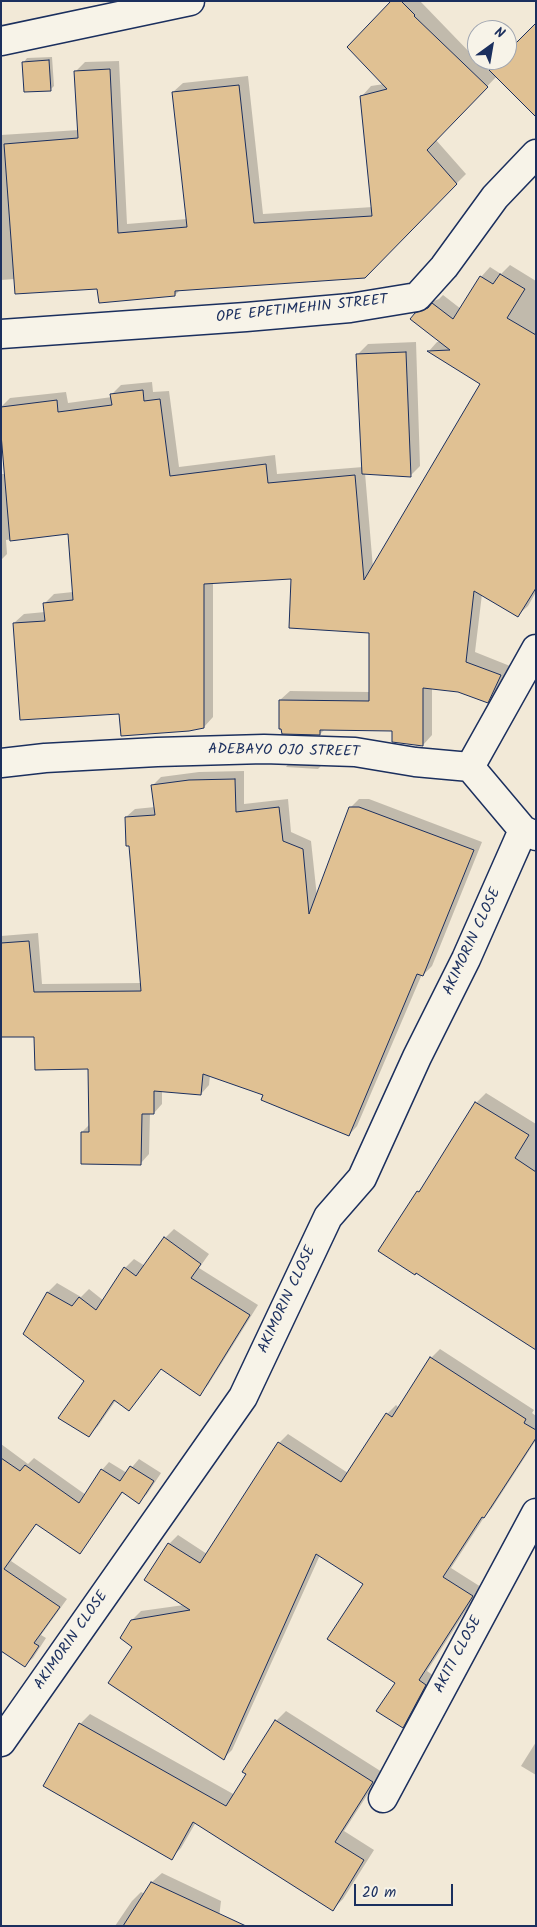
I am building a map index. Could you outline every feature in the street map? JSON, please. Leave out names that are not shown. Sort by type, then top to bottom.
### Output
[{"type":"street","points":[[1,41],[190,1]]},
{"type":"street","name":"OPE EPETIMEHIN STREET","points":[[1,334],[340,309],[417,297],[444,267],[495,197],[536,154]]},
{"type":"street","points":[[529,833],[470,767],[536,648]]},
{"type":"street","name":"ADEBAYO OJO STREET","points":[[1,762],[157,752],[264,749],[355,752],[415,762],[470,767]]},
{"type":"street","name":"AKIMORIN CLOSE","points":[[1,1742],[243,1397],[328,1216],[362,1178],[417,1058],[529,833]]},
{"type":"street","name":"AKITI CLOSE","points":[[383,1798],[536,1513]]},
{"type":"building","points":[[391,1],[401,1],[467,67],[467,70],[470,70],[488,87],[427,150],[457,184],[365,278],[175,291],[175,296],[99,303],[97,289],[15,294],[4,144],[78,138],[74,71],[110,69],[118,233],[187,227],[172,92],[239,85],[254,223],[372,216],[360,96],[387,89],[347,47]]},
{"type":"building","points":[[536,23],[536,117],[489,70],[517,70],[517,42]]},
{"type":"building","points":[[49,60],[51,91],[24,92],[22,62]]},
{"type":"building","points":[[500,274],[525,289],[507,318],[536,335],[536,588],[518,617],[474,591],[466,662],[501,675],[488,703],[458,692],[423,688],[423,746],[392,742],[392,731],[320,730],[320,735],[282,734],[281,729],[279,729],[279,700],[369,701],[369,633],[289,628],[291,579],[204,584],[204,728],[189,731],[121,736],[119,714],[20,720],[13,623],[45,621],[43,603],[73,600],[68,534],[10,541],[1,434],[1,407],[57,400],[58,412],[112,405],[110,394],[143,390],[144,401],[160,399],[170,476],[266,464],[268,483],[355,475],[364,580],[480,384],[427,351],[450,350],[410,319],[415,313],[428,308],[432,303],[453,319],[480,276],[493,284]]},
{"type":"building","points":[[406,352],[411,477],[362,474],[356,354]]},
{"type":"building","points":[[235,779],[236,812],[279,807],[283,841],[303,849],[309,914],[349,807],[359,807],[474,850],[423,976],[417,974],[349,1136],[261,1100],[263,1095],[203,1074],[201,1095],[154,1091],[154,1114],[142,1114],[141,1165],[81,1164],[81,1132],[89,1132],[88,1069],[35,1070],[34,1037],[1,1037],[1,943],[29,941],[34,992],[141,991],[129,846],[126,846],[125,817],[155,815],[151,785],[189,780]]},
{"type":"building","points":[[475,1102],[529,1135],[515,1158],[536,1172],[536,1350],[416,1273],[415,1275],[378,1251],[417,1191],[419,1192]]},
{"type":"building","points":[[164,1237],[201,1264],[191,1278],[250,1315],[200,1396],[161,1369],[129,1411],[114,1400],[89,1437],[58,1418],[84,1381],[23,1334],[47,1292],[72,1306],[79,1297],[96,1310],[124,1267],[136,1276]]},
{"type":"building","points":[[430,1357],[526,1419],[524,1423],[536,1430],[536,1438],[443,1577],[473,1596],[419,1680],[426,1685],[403,1728],[376,1711],[395,1683],[327,1639],[363,1584],[316,1554],[224,1760],[108,1683],[132,1647],[120,1638],[131,1620],[190,1610],[144,1580],[168,1543],[200,1563],[278,1442],[341,1482],[386,1413],[392,1417]]},
{"type":"building","points":[[1,1458],[20,1471],[25,1465],[79,1503],[101,1469],[120,1481],[130,1466],[154,1481],[139,1504],[122,1492],[80,1554],[36,1524],[4,1569],[60,1607],[34,1643],[39,1646],[25,1667],[1,1651]]},
{"type":"building","points":[[275,1720],[373,1782],[335,1842],[364,1860],[333,1911],[193,1822],[172,1860],[43,1786],[79,1723],[226,1806],[246,1774],[242,1772]]},
{"type":"building","points":[[151,1882],[246,1926],[123,1926]]}]
